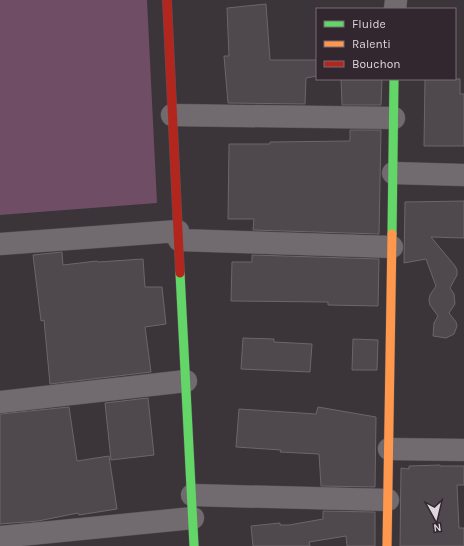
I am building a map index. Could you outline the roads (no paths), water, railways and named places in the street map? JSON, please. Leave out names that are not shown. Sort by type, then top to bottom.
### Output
[{"type":"street","points":[[166,0],[194,546]]},
{"type":"street","points":[[387,546],[394,80]]},
{"type":"street","points":[[172,115],[394,118]]},
{"type":"street","points":[[393,173],[464,174]]},
{"type":"street","points":[[0,244],[179,236],[392,247]]},
{"type":"street","points":[[0,402],[186,382]]},
{"type":"street","points":[[389,449],[464,450]]},
{"type":"street","points":[[192,495],[388,500]]},
{"type":"street","points":[[0,537],[193,518]]}]
